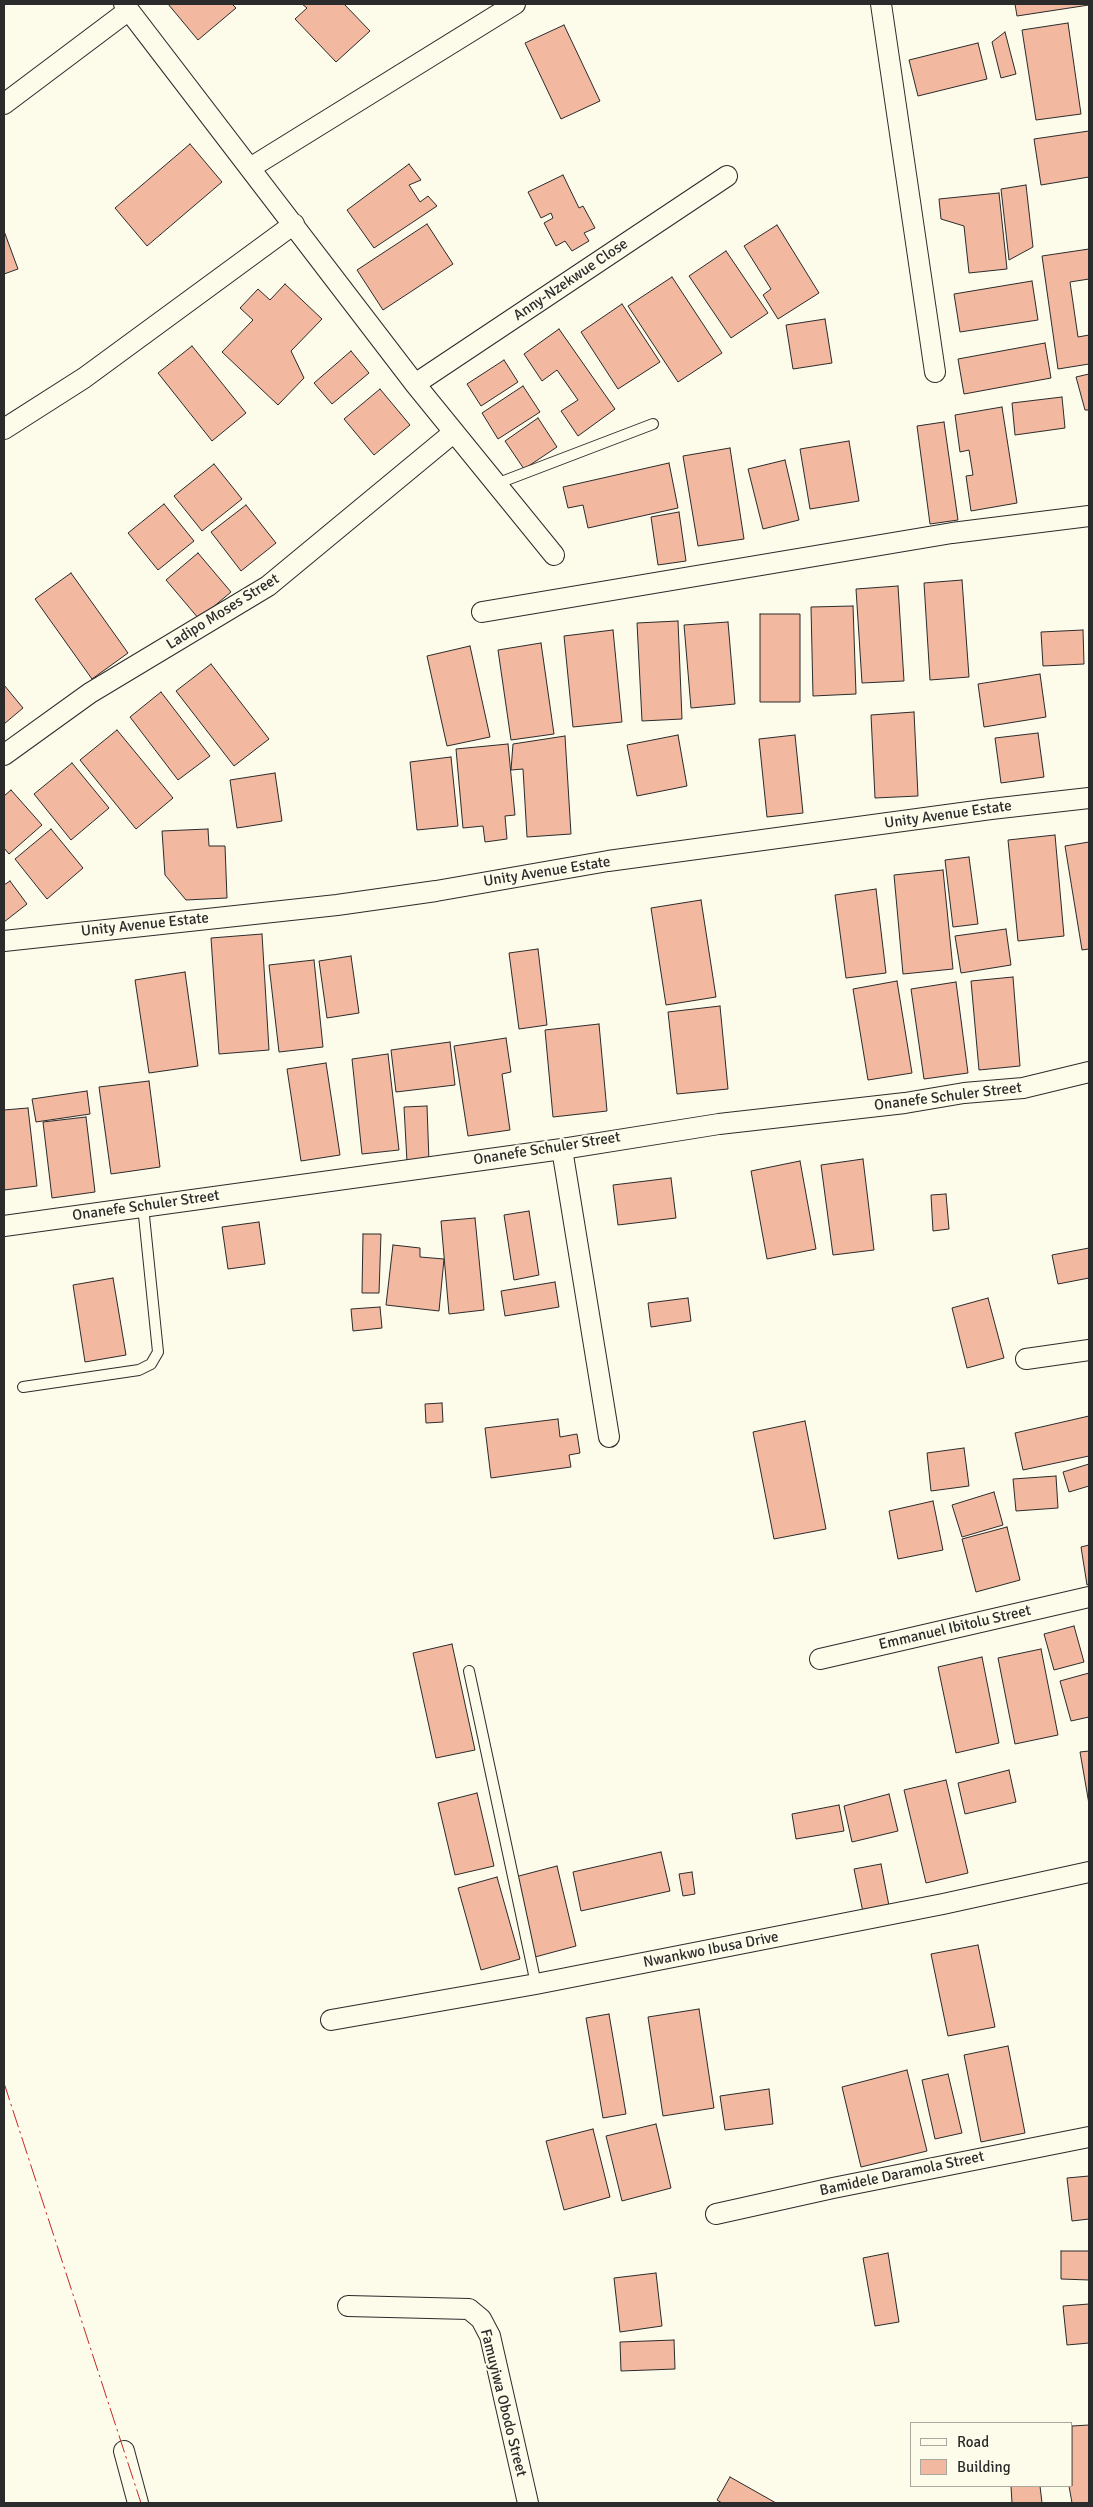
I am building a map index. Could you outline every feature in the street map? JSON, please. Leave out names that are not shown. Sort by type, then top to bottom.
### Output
[{"type":"street","points":[[250,168],[515,4]]},
{"type":"street","points":[[881,4],[935,372]]},
{"type":"street","points":[[4,104],[127,7],[415,384],[554,555]]},
{"type":"street","name":"Anny-Nzekwue Close","points":[[415,384],[727,176]]},
{"type":"street","points":[[4,429],[84,378],[294,224]]},
{"type":"street","name":"Ladipo Moses Street","points":[[4,755],[90,693],[268,586],[453,432]]},
{"type":"street","points":[[482,612],[952,533],[1089,516]]},
{"type":"street","name":"Unity Avenue Estate","points":[[4,941],[337,905],[436,891],[608,861],[991,809],[1089,798]]},
{"type":"street","name":"Onanefe Schuler Street","points":[[4,1226],[562,1149],[719,1124],[905,1103],[964,1093],[1023,1088],[1089,1072]]},
{"type":"street","points":[[562,1149],[609,1437]]},
{"type":"street","points":[[1026,1359],[1089,1350]]},
{"type":"street","name":"Emmanuel Ibitolu Street","points":[[820,1659],[1089,1597]]},
{"type":"street","name":"Nwankwo Ibusa Drive","points":[[331,2020],[536,1984],[943,1904],[1089,1872]]},
{"type":"street","name":"Bamidele Daramola Street","points":[[716,2214],[842,2186],[1089,2137]]},
{"type":"street","name":"Famuyiwa Obodo Street","points":[[348,2306],[469,2309],[481,2318],[490,2336],[528,2503]]},
{"type":"street","points":[[124,2451],[138,2503]]},
{"type":"lane","points":[[496,484],[653,424]]},
{"type":"lane","points":[[23,1387],[138,1370],[151,1364],[158,1352],[144,1206]]},
{"type":"lane","points":[[469,1671],[536,1984]]},
{"type":"building","points":[[168,4],[232,4],[236,8],[198,40]]},
{"type":"building","points":[[302,4],[344,4],[370,31],[336,62],[295,19],[307,8]]},
{"type":"building","points":[[1015,4],[1089,4],[1089,5],[1017,16]]},
{"type":"building","points":[[1068,23],[1081,114],[1036,120],[1022,30]]},
{"type":"building","points":[[564,25],[600,101],[561,119],[525,43]]},
{"type":"building","points":[[1005,32],[1016,74],[1001,78],[992,42]]},
{"type":"building","points":[[978,43],[987,79],[918,96],[909,60]]},
{"type":"building","points":[[1089,131],[1089,177],[1041,185],[1034,139]]},
{"type":"building","points":[[190,144],[222,182],[147,246],[115,208]]},
{"type":"building","points":[[409,164],[421,180],[409,185],[420,202],[428,196],[437,206],[374,248],[347,210]]},
{"type":"building","points":[[563,175],[579,208],[583,206],[595,228],[584,233],[589,241],[572,251],[565,241],[556,246],[544,223],[553,218],[551,213],[541,218],[528,192]]},
{"type":"building","points":[[1026,185],[1033,247],[1009,260],[1001,189]]},
{"type":"building","points":[[999,193],[1007,269],[969,273],[964,226],[941,219],[939,199]]},
{"type":"building","points":[[427,224],[453,264],[383,310],[357,270]]},
{"type":"building","points":[[777,225],[819,293],[778,319],[763,295],[771,289],[744,246]]},
{"type":"building","points":[[4,231],[18,269],[4,274]]},
{"type":"building","points":[[1089,249],[1089,279],[1070,282],[1078,337],[1089,335],[1089,364],[1058,369],[1042,256]]},
{"type":"building","points":[[726,251],[768,313],[731,338],[689,276]]},
{"type":"building","points":[[672,277],[722,353],[678,382],[628,306]]},
{"type":"building","points":[[1032,281],[1038,320],[960,332],[954,294]]},
{"type":"building","points":[[285,284],[322,319],[291,351],[304,378],[278,405],[222,352],[253,320],[240,308],[258,289],[270,300]]},
{"type":"building","points":[[622,304],[660,362],[618,389],[581,332]]},
{"type":"building","points":[[825,319],[832,363],[793,369],[786,325]]},
{"type":"building","points":[[559,329],[615,409],[578,436],[561,411],[578,400],[557,370],[542,381],[524,354]]},
{"type":"building","points":[[1045,343],[1051,378],[964,394],[958,359]]},
{"type":"building","points":[[192,346],[246,413],[212,441],[158,373]]},
{"type":"building","points":[[351,351],[369,373],[332,404],[314,383]]},
{"type":"building","points":[[504,360],[518,382],[481,406],[467,384]]},
{"type":"building","points":[[1089,374],[1089,410],[1085,410],[1076,377]]},
{"type":"building","points":[[523,386],[540,412],[498,439],[482,413]]},
{"type":"building","points":[[380,389],[410,425],[374,455],[344,419]]},
{"type":"building","points":[[1062,397],[1065,428],[1015,435],[1012,403]]},
{"type":"building","points":[[1002,407],[1017,503],[971,511],[966,476],[973,475],[969,450],[960,452],[955,415]]},
{"type":"building","points":[[538,418],[557,447],[524,469],[505,441]]},
{"type":"building","points":[[944,422],[958,520],[930,524],[917,426]]},
{"type":"building","points":[[849,441],[859,501],[810,509],[800,449]]},
{"type":"building","points":[[730,448],[744,539],[698,546],[683,456]]},
{"type":"building","points":[[785,460],[799,520],[763,529],[748,469]]},
{"type":"building","points":[[669,463],[678,508],[588,528],[583,505],[568,508],[563,487]]},
{"type":"building","points":[[214,464],[242,499],[202,531],[174,496]]},
{"type":"building","points":[[164,504],[194,541],[158,570],[128,533]]},
{"type":"building","points":[[246,505],[276,543],[241,571],[211,532]]},
{"type":"building","points":[[679,512],[686,561],[658,565],[651,517]]},
{"type":"building","points":[[198,553],[231,592],[199,619],[166,580]]},
{"type":"building","points":[[71,573],[128,653],[92,679],[35,599]]},
{"type":"building","points":[[962,580],[969,677],[930,680],[924,583]]},
{"type":"building","points":[[898,586],[904,681],[862,683],[856,589]]},
{"type":"building","points":[[853,606],[856,694],[813,696],[811,607]]},
{"type":"building","points":[[760,614],[800,614],[800,702],[760,702]]},
{"type":"building","points":[[678,621],[682,719],[642,721],[637,623]]},
{"type":"building","points":[[728,622],[735,704],[691,708],[684,625]]},
{"type":"building","points":[[613,630],[622,722],[573,727],[564,636]]},
{"type":"building","points":[[1083,630],[1084,664],[1043,666],[1041,632]]},
{"type":"building","points":[[541,643],[554,734],[511,740],[498,650]]},
{"type":"building","points":[[470,646],[490,737],[447,746],[427,656]]},
{"type":"building","points":[[211,664],[269,739],[234,766],[176,691]]},
{"type":"building","points":[[1040,674],[1046,717],[984,727],[978,684]]},
{"type":"building","points":[[4,685],[23,708],[4,724]]},
{"type":"building","points":[[161,692],[210,756],[178,780],[130,717]]},
{"type":"building","points":[[914,712],[918,796],[875,798],[871,715]]},
{"type":"building","points":[[117,730],[173,798],[136,829],[80,760]]},
{"type":"building","points":[[1038,733],[1044,777],[1001,783],[995,738]]},
{"type":"building","points":[[678,735],[687,786],[637,796],[627,745]]},
{"type":"building","points":[[795,735],[803,813],[767,817],[759,739]]},
{"type":"building","points":[[565,736],[571,834],[527,837],[523,769],[511,770],[513,744]]},
{"type":"building","points":[[508,744],[515,815],[505,816],[507,839],[485,842],[483,826],[463,828],[456,749]]},
{"type":"building","points":[[451,757],[458,826],[417,830],[410,762]]},
{"type":"building","points":[[72,763],[109,808],[71,840],[34,794]]},
{"type":"building","points":[[275,773],[282,821],[237,828],[230,780]]},
{"type":"building","points":[[11,790],[42,825],[9,854],[4,848],[4,796]]},
{"type":"building","points":[[51,829],[83,868],[47,899],[15,859]]},
{"type":"building","points":[[208,829],[209,846],[225,846],[227,898],[186,900],[165,875],[162,831]]},
{"type":"building","points":[[1055,835],[1064,936],[1018,941],[1008,840]]},
{"type":"building","points":[[1089,842],[1089,949],[1082,950],[1065,846]]},
{"type":"building","points":[[969,857],[978,924],[953,927],[945,860]]},
{"type":"building","points":[[943,870],[953,969],[903,974],[894,875]]},
{"type":"building","points":[[10,881],[27,904],[4,922],[4,885]]},
{"type":"building","points":[[876,889],[886,973],[846,978],[835,895]]},
{"type":"building","points":[[701,900],[716,997],[666,1005],[651,908]]},
{"type":"building","points":[[1006,929],[1011,965],[961,973],[955,936]]},
{"type":"building","points":[[262,934],[269,1050],[219,1054],[211,938]]},
{"type":"building","points":[[538,949],[547,1025],[519,1029],[509,953]]},
{"type":"building","points":[[351,956],[359,1013],[327,1018],[319,961]]},
{"type":"building","points":[[314,960],[323,1047],[279,1052],[269,965]]},
{"type":"building","points":[[185,972],[198,1066],[149,1073],[135,980]]},
{"type":"building","points":[[1013,977],[1020,1066],[979,1070],[971,981]]},
{"type":"building","points":[[897,981],[912,1073],[868,1080],[853,989]]},
{"type":"building","points":[[956,982],[968,1073],[924,1079],[911,989]]},
{"type":"building","points":[[720,1006],[728,1089],[677,1094],[668,1012]]},
{"type":"building","points":[[599,1024],[607,1111],[553,1117],[545,1030]]},
{"type":"building","points":[[506,1038],[511,1072],[502,1074],[510,1130],[468,1136],[454,1046]]},
{"type":"building","points":[[450,1042],[455,1085],[396,1092],[391,1050]]},
{"type":"building","points":[[388,1054],[399,1150],[362,1154],[352,1059]]},
{"type":"building","points":[[326,1063],[340,1155],[301,1161],[287,1069]]},
{"type":"building","points":[[149,1081],[160,1167],[111,1174],[99,1087]]},
{"type":"building","points":[[87,1091],[90,1114],[36,1122],[32,1099]]},
{"type":"building","points":[[427,1106],[429,1161],[407,1162],[404,1107]]},
{"type":"building","points":[[28,1108],[37,1186],[4,1190],[4,1110]]},
{"type":"building","points":[[86,1117],[95,1192],[52,1198],[43,1122]]},
{"type":"building","points":[[863,1159],[874,1250],[833,1255],[821,1165]]},
{"type":"building","points":[[800,1161],[816,1249],[767,1259],[751,1171]]},
{"type":"building","points":[[671,1178],[676,1218],[618,1225],[613,1185]]},
{"type":"building","points":[[946,1194],[949,1229],[933,1231],[931,1195]]},
{"type":"building","points":[[529,1211],[539,1275],[514,1280],[504,1215]]},
{"type":"building","points":[[475,1218],[484,1310],[449,1314],[441,1221]]},
{"type":"building","points":[[259,1222],[265,1264],[228,1269],[222,1227]]},
{"type":"building","points":[[363,1234],[381,1234],[379,1293],[362,1293]]},
{"type":"building","points":[[393,1245],[420,1248],[420,1257],[444,1259],[439,1311],[386,1305]]},
{"type":"building","points":[[1089,1248],[1089,1278],[1058,1284],[1052,1255]]},
{"type":"building","points":[[113,1278],[126,1355],[85,1362],[73,1285]]},
{"type":"building","points":[[555,1282],[559,1307],[505,1316],[501,1291]]},
{"type":"building","points":[[688,1298],[691,1321],[651,1327],[648,1303]]},
{"type":"building","points":[[988,1298],[1004,1358],[967,1368],[952,1308]]},
{"type":"building","points":[[380,1307],[382,1328],[353,1331],[351,1309]]},
{"type":"building","points":[[442,1403],[443,1422],[426,1423],[425,1404]]},
{"type":"building","points":[[1089,1416],[1089,1456],[1023,1470],[1015,1433]]},
{"type":"building","points":[[558,1419],[560,1437],[577,1434],[580,1453],[569,1455],[571,1467],[491,1478],[485,1428]]},
{"type":"building","points":[[805,1421],[826,1529],[774,1539],[753,1432]]},
{"type":"building","points":[[964,1448],[969,1486],[931,1491],[927,1453]]},
{"type":"building","points":[[1089,1464],[1089,1486],[1069,1492],[1063,1472]]},
{"type":"building","points":[[1056,1476],[1058,1508],[1016,1511],[1013,1479]]},
{"type":"building","points":[[994,1492],[1003,1525],[962,1537],[952,1505]]},
{"type":"building","points":[[933,1501],[943,1550],[898,1559],[889,1511]]},
{"type":"building","points":[[1007,1527],[1020,1580],[976,1592],[962,1539]]},
{"type":"building","points":[[1089,1545],[1089,1584],[1087,1585],[1081,1547]]},
{"type":"building","points":[[1074,1626],[1084,1662],[1054,1670],[1044,1634]]},
{"type":"building","points":[[452,1644],[475,1750],[436,1758],[413,1653]]},
{"type":"building","points":[[1041,1649],[1058,1735],[1015,1744],[998,1658]]},
{"type":"building","points":[[982,1657],[999,1743],[956,1753],[938,1667]]},
{"type":"building","points":[[1089,1673],[1089,1717],[1071,1721],[1060,1681]]},
{"type":"building","points":[[1089,1751],[1089,1804],[1080,1752]]},
{"type":"building","points":[[1009,1770],[1016,1802],[965,1814],[958,1783]]},
{"type":"building","points":[[946,1780],[968,1873],[926,1883],[904,1790]]},
{"type":"building","points":[[477,1793],[494,1866],[455,1875],[438,1803]]},
{"type":"building","points":[[889,1794],[898,1831],[852,1842],[844,1806]]},
{"type":"building","points":[[839,1805],[844,1831],[796,1839],[792,1814]]},
{"type":"building","points":[[661,1852],[670,1891],[581,1911],[573,1872]]},
{"type":"building","points":[[881,1864],[890,1911],[864,1917],[854,1869]]},
{"type":"building","points":[[557,1866],[576,1946],[535,1957],[515,1877]]},
{"type":"building","points":[[692,1872],[695,1894],[683,1896],[679,1874]]},
{"type":"building","points":[[497,1877],[520,1959],[481,1970],[458,1888]]},
{"type":"building","points":[[978,1945],[995,2027],[948,2036],[931,1954]]},
{"type":"building","points":[[699,2009],[714,2108],[663,2116],[648,2017]]},
{"type":"building","points":[[609,2014],[626,2114],[603,2118],[586,2018]]},
{"type":"building","points":[[1008,2046],[1025,2133],[981,2142],[964,2055]]},
{"type":"building","points":[[907,2070],[927,2151],[861,2167],[842,2087]]},
{"type":"building","points":[[948,2074],[962,2133],[935,2139],[922,2080]]},
{"type":"building","points":[[769,2089],[773,2124],[725,2130],[720,2096]]},
{"type":"building","points":[[656,2124],[671,2188],[622,2201],[606,2136]]},
{"type":"building","points":[[593,2129],[610,2197],[564,2210],[546,2141]]},
{"type":"building","points":[[1089,2176],[1089,2219],[1072,2221],[1067,2178]]},
{"type":"building","points":[[1061,2251],[1089,2251],[1089,2280],[1061,2279]]},
{"type":"building","points":[[888,2253],[899,2322],[875,2326],[863,2258]]},
{"type":"building","points":[[656,2273],[662,2326],[620,2332],[614,2278]]},
{"type":"building","points":[[1089,2304],[1089,2343],[1067,2345],[1063,2306]]},
{"type":"building","points":[[674,2340],[675,2369],[621,2371],[620,2342]]},
{"type":"building","points":[[1089,2425],[1089,2503],[1072,2503],[1069,2487],[1073,2487],[1073,2426]]},
{"type":"building","points":[[730,2477],[776,2503],[722,2503],[717,2500]]},
{"type":"building","points":[[1011,2487],[1040,2487],[1042,2503],[1012,2503]]},
{"type":"power","points":[[4,2083],[141,2503]]}]
